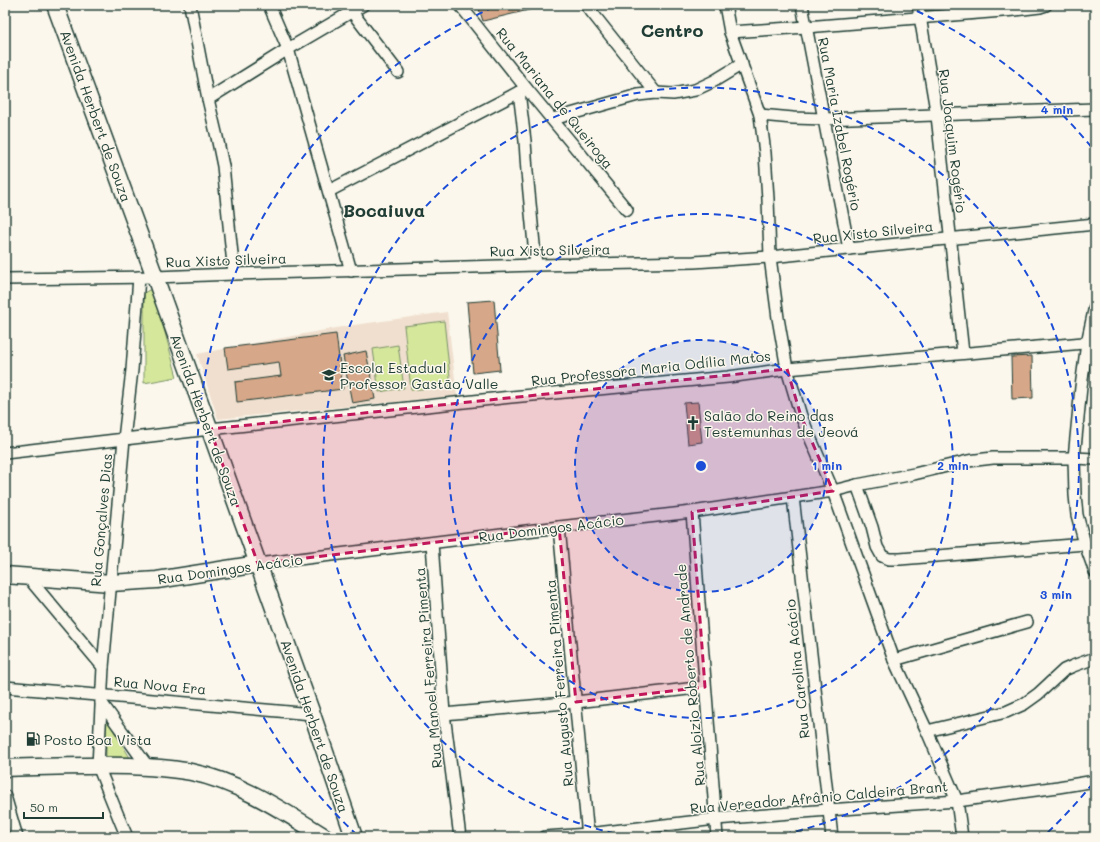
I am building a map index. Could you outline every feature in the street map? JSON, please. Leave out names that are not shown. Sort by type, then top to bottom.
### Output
[{"type":"street","name":"Avenida Herbert de Souza","points":[[55,5],[210,429],[312,714],[354,837]]},
{"type":"street","points":[[190,5],[208,99],[223,166],[234,274]]},
{"type":"street","points":[[268,5],[288,49],[351,271]]},
{"type":"street","points":[[208,99],[288,49],[363,5]]},
{"type":"street","name":"Rua Mariana de Queiroga","points":[[460,5],[522,90],[553,120],[627,210]]},
{"type":"street","points":[[586,5],[656,93]]},
{"type":"street","points":[[725,5],[730,32],[760,115],[765,153],[770,257],[778,318],[787,369],[801,416],[833,491],[894,660],[958,802],[962,837]]},
{"type":"street","name":"Rua Maria Izabel Rogério","points":[[802,5],[849,249]]},
{"type":"street","name":"Rua Joaquim Rogério","points":[[918,5],[937,116],[963,353]]},
{"type":"street","points":[[730,32],[1015,10],[1046,5]]},
{"type":"street","points":[[352,12],[398,72]]},
{"type":"street","points":[[553,120],[638,95],[656,93],[673,94],[695,90],[714,81],[742,64]]},
{"type":"street","points":[[329,192],[522,90],[529,201],[536,265]]},
{"type":"street","points":[[760,115],[824,119],[1095,109]]},
{"type":"street","name":"Rua Xisto Silveira","points":[[5,279],[155,277],[536,265],[694,262],[770,257],[950,240],[1095,224]]},
{"type":"street","name":"Rua Gonçalves Dias","points":[[98,766],[103,667],[124,439],[132,370],[139,277]]},
{"type":"street","points":[[1095,306],[1091,343],[1081,387],[1074,458],[1077,515],[1095,572]]},
{"type":"street","name":"Rua Professora Maria Odília Matos","points":[[5,453],[210,429],[510,397],[728,377],[787,369],[1091,343]]},
{"type":"street","name":"Rua Domingos Acácio","points":[[5,575],[111,582],[157,580],[197,575],[258,564],[692,512],[833,491],[968,461],[993,458],[1095,459]]},
{"type":"street","points":[[857,485],[872,527],[877,547],[882,556],[889,559],[908,559],[1085,544]]},
{"type":"street","name":"Rua Carolina Acácio","points":[[793,497],[832,837]]},
{"type":"street","name":"Rua Aloizio Roberto de Andrade","points":[[692,512],[718,837]]},
{"type":"street","name":"Rua Augusto Ferreira Pimenta","points":[[559,527],[588,835]]},
{"type":"street","name":"Rua Manoel Ferreira Pimenta","points":[[432,543],[444,714],[460,837]]},
{"type":"street","points":[[27,576],[103,667]]},
{"type":"street","points":[[894,660],[1027,622]]},
{"type":"street","points":[[927,731],[1006,712],[1016,708],[1038,694],[1064,670],[1095,658]]},
{"type":"street","name":"Rua Nova Era","points":[[5,687],[102,698],[312,714]]},
{"type":"street","points":[[444,714],[576,702],[705,687]]},
{"type":"street","points":[[102,698],[148,767]]},
{"type":"street","points":[[98,766],[127,837]]},
{"type":"street","points":[[5,768],[98,766],[148,767],[190,771],[214,778],[261,798],[322,836]]},
{"type":"street","name":"Rua Vereador Afrânio Caldeira Brant","points":[[545,837],[588,835],[716,820],[828,810],[958,802],[1095,781]]},
{"type":"street","points":[[5,796],[17,837]]},
{"type":"highlighted area","points":[[787,369],[801,416],[833,491],[692,512],[705,687],[576,702],[559,527],[258,564],[210,429]]},
{"type":"shaded area","name":"Escola Estadual Professor Gastão Valle","points":[[447,312],[457,396],[218,419],[197,354],[347,326]]},
{"type":"green space","points":[[149,290],[154,292],[177,377],[144,383],[144,293]]},
{"type":"green space","points":[[444,321],[451,386],[411,390],[404,326]]},
{"type":"green space","points":[[398,345],[404,388],[379,392],[373,349]]},
{"type":"green space","points":[[106,718],[132,761],[106,761]]},
{"type":"building","points":[[472,5],[538,5],[537,8],[483,21],[478,6],[474,9]]},
{"type":"building","points":[[494,300],[500,370],[473,373],[467,302]]},
{"type":"building","points":[[336,334],[343,389],[237,402],[235,382],[281,376],[279,362],[228,369],[225,348]]},
{"type":"building","points":[[366,351],[375,399],[352,403],[343,356]]},
{"type":"building","points":[[1032,356],[1033,398],[1012,399],[1011,357]]},
{"type":"building","name":"Salão do Reino das Testemunhas de Jeová","points":[[698,402],[702,442],[688,444],[684,403]]},
{"type":"place","name":"Escola Estadual Professor Gastão Valle","points":[[329,375]]},
{"type":"place","name":"Salão do Reino das Testemunhas de Jeová","points":[[693,423]]},
{"type":"place","name":"Posto Boa Vista","points":[[33,739]]},
{"type":"district","name":"Centro","points":[[672,30]]},
{"type":"district","name":"Bocaiuva","points":[[384,210]]}]
